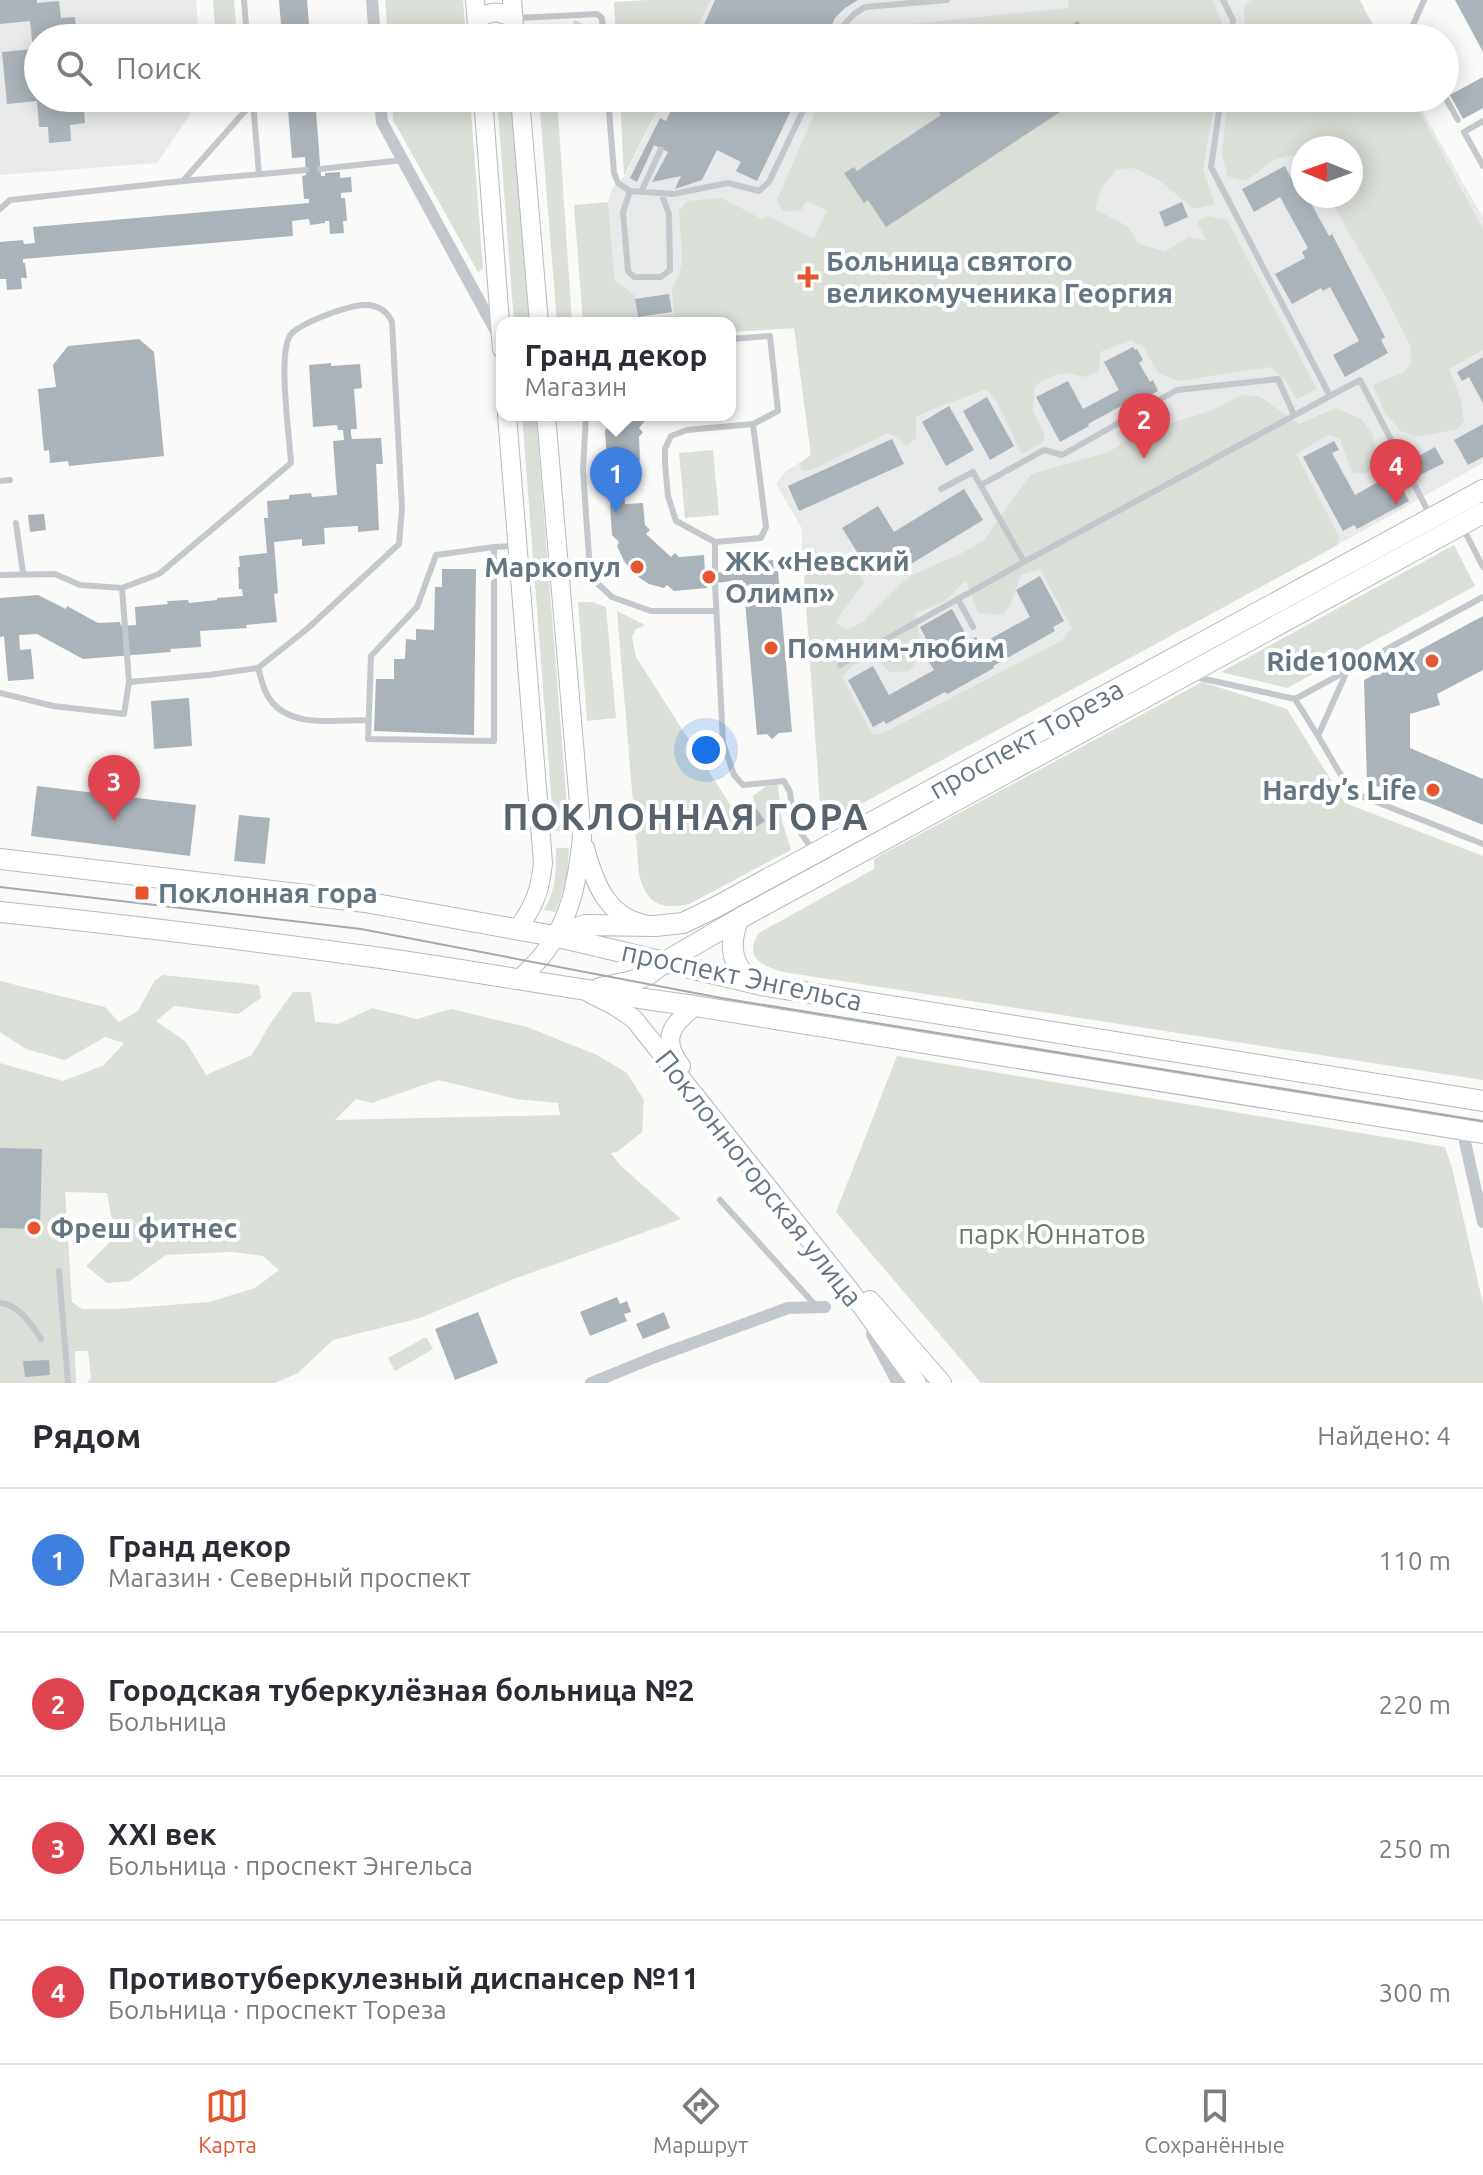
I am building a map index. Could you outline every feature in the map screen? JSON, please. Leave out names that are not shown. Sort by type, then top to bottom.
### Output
[{"type":"main road","points":[[475,0],[477,24]]},
{"type":"main road","points":[[480,24],[486,13],[512,9]]},
{"type":"main road","points":[[484,112],[500,317]]},
{"type":"main road","points":[[521,112],[538,317]]},
{"type":"main road","points":[[507,421],[543,863],[541,888],[536,901],[517,930]]},
{"type":"main road","points":[[547,421],[582,838],[594,879],[603,897],[617,912],[635,922],[655,926]]},
{"type":"main road","name":"проспект Тореза","points":[[554,936],[585,925],[655,926],[683,923],[1483,490]]},
{"type":"main road","name":"проспект Тореза","points":[[585,991],[633,981],[649,974],[738,920],[1483,513]]},
{"type":"main road","points":[[519,980],[545,953],[570,906],[582,838]]},
{"type":"main road","name":"проспект Энгельса","points":[[0,859],[365,902],[554,936],[766,986],[1483,1101]]},
{"type":"main road","name":"проспект Энгельса","points":[[0,912],[293,947],[695,1006],[1474,1132]]},
{"type":"main road","points":[[738,920],[732,936],[732,952],[738,968],[750,980],[766,986]]},
{"type":"main road","name":"Поклонногорская улица","points":[[585,991],[634,1019],[852,1293],[917,1383]]},
{"type":"main road","name":"Поклонногорская улица","points":[[695,1006],[678,1018],[672,1031],[671,1054],[852,1278],[942,1383]]},
{"type":"main road","points":[[1412,1122],[1421,1101],[1416,1091]]},
{"type":"street","points":[[372,0],[374,24]]},
{"type":"street","points":[[381,112],[382,122],[496,331]]},
{"type":"street","points":[[1474,1132],[1465,1142],[1483,1222]]},
{"type":"street","points":[[852,1293],[900,1383]]},
{"type":"street","points":[[591,1383],[788,1308],[821,1307]]},
{"type":"lane","points":[[244,0],[246,24]]},
{"type":"lane","points":[[845,24],[865,7],[947,0]]},
{"type":"lane","points":[[1223,0],[1233,24]]},
{"type":"lane","points":[[1414,24],[1424,0]]},
{"type":"lane","points":[[512,9],[597,14],[602,18],[602,24]]},
{"type":"lane","points":[[183,181],[243,112]]},
{"type":"lane","points":[[254,112],[259,174]]},
{"type":"lane","points":[[609,112],[614,173],[618,183],[630,191],[673,194],[728,183],[759,191],[769,182],[802,112]]},
{"type":"lane","points":[[1219,112],[1211,167],[1330,396]]},
{"type":"lane","points":[[1453,112],[1458,120]]},
{"type":"lane","points":[[1483,121],[1464,132],[1483,166]]},
{"type":"lane","points":[[641,192],[661,149]]},
{"type":"lane","points":[[320,169],[403,160]]},
{"type":"lane","points":[[0,209],[10,200],[306,170]]},
{"type":"lane","points":[[630,191],[623,212],[628,271],[634,277],[661,277],[670,270],[669,214],[661,193]]},
{"type":"lane","points":[[0,575],[55,574],[80,585],[122,588],[159,574],[291,463],[284,364],[290,334],[354,306],[370,304],[383,309],[392,322],[402,509],[399,544],[307,629],[258,668],[129,682]]},
{"type":"lane","points":[[736,339],[770,336],[778,411],[753,424],[687,430],[671,436],[665,449],[668,496],[676,521],[715,542],[761,538],[766,527],[753,424]]},
{"type":"lane","points":[[981,485],[1044,450],[1062,455],[1177,390],[1278,379],[1294,415]]},
{"type":"lane","points":[[840,665],[1360,380],[1432,518]]},
{"type":"lane","points":[[586,421],[583,470],[589,557],[598,584],[612,597],[651,611],[715,611]]},
{"type":"lane","points":[[941,489],[973,472],[1024,562]]},
{"type":"lane","points":[[0,481],[10,480]]},
{"type":"lane","points":[[16,523],[23,573]]},
{"type":"lane","points":[[1461,525],[1483,567]]},
{"type":"lane","points":[[715,542],[715,573]]},
{"type":"lane","points":[[494,547],[494,741],[368,739],[371,656],[417,607],[436,555],[494,547],[517,545]]},
{"type":"lane","points":[[715,583],[723,743],[734,775],[743,785],[784,781],[790,792],[794,823],[815,854]]},
{"type":"lane","points":[[0,703],[2,694],[53,706],[124,714],[129,682],[122,588]]},
{"type":"lane","points":[[1188,675],[1295,699],[1483,597]]},
{"type":"lane","points":[[958,599],[973,627]]},
{"type":"lane","points":[[258,668],[268,697],[285,714],[299,720],[369,720]]},
{"type":"lane","points":[[1318,736],[1347,671]]},
{"type":"lane","points":[[1295,699],[1351,792],[1483,844]]},
{"type":"lane","points":[[720,1200],[821,1307]]},
{"type":"lane","points":[[59,1271],[68,1383]]},
{"type":"lane","points":[[0,1303],[9,1303],[32,1324],[41,1339]]},
{"type":"shaded area","points":[[0,0],[196,0],[198,24],[24,24],[24,112],[192,112],[157,163],[0,175]]},
{"type":"shaded area","points":[[711,0],[1360,0],[1373,24],[699,24]]},
{"type":"shaded area","points":[[656,112],[1423,112],[1483,218],[1483,463],[824,824],[801,527],[776,484],[786,471],[811,455],[795,328],[736,332],[736,317],[618,317],[608,202],[611,190],[625,176]]},
{"type":"green space","points":[[213,0],[234,0],[236,24],[215,24]]},
{"type":"green space","points":[[385,0],[463,0],[465,24],[387,24]]},
{"type":"green space","points":[[711,0],[699,24],[615,24],[614,2]]},
{"type":"green space","points":[[1069,0],[1213,0],[1223,24],[911,24],[1068,8]]},
{"type":"green space","points":[[1251,0],[1359,0],[1372,24],[1245,24],[1244,6]]},
{"type":"green space","points":[[393,112],[471,112],[483,269],[478,272],[393,120]]},
{"type":"green space","points":[[498,112],[513,112],[529,317],[514,317]]},
{"type":"green space","points":[[540,112],[558,112],[572,317],[557,317]]},
{"type":"green space","points":[[621,112],[656,112],[624,176]]},
{"type":"green space","points":[[815,112],[1213,112],[1203,169],[1215,204],[1194,209],[1160,181],[1135,168],[1116,170],[1100,191],[1095,209],[1127,226],[1138,243],[1165,252],[1188,237],[1206,240],[1197,222],[1208,216],[1227,220],[1317,389],[1297,399],[1286,381],[1270,367],[1179,381],[1158,373],[1144,348],[1131,340],[1100,352],[1099,371],[1084,377],[1058,374],[1035,386],[1033,411],[1045,435],[1042,443],[1022,454],[996,401],[986,389],[916,417],[916,438],[906,446],[898,437],[888,433],[811,470],[801,470],[800,463],[811,455],[794,328],[736,332],[736,317],[652,317],[674,314],[672,288],[682,261],[679,211],[687,201],[722,198],[763,220],[766,215],[814,239],[827,210],[807,201],[801,210],[791,212],[782,210],[777,200]]},
{"type":"green space","points":[[1226,112],[1420,112],[1483,229],[1483,350],[1449,369],[1461,400],[1464,421],[1457,429],[1418,437],[1401,431],[1385,413],[1373,385],[1404,372],[1411,363],[1411,347],[1335,208],[1363,208],[1363,136],[1291,136],[1291,155],[1274,160],[1246,181],[1227,176],[1222,152]]},
{"type":"green space","points":[[608,202],[615,281],[634,295],[638,317],[583,317],[574,205]]},
{"type":"green space","points":[[1242,395],[1259,396],[1299,424],[1336,408],[1361,419],[1372,433],[1379,467],[1364,474],[1352,472],[1339,438],[1328,435],[1296,454],[1340,538],[1336,546],[824,824],[821,818],[802,547],[845,562],[864,582],[835,622],[846,630],[863,622],[908,577],[984,540],[1031,474],[1109,452],[1136,434],[1213,410]],"holes":[[[1040,569],[1072,628],[1061,641],[881,734],[872,734],[842,677],[852,666],[874,657],[890,672],[909,671],[920,650],[915,614],[945,601],[966,580],[978,613],[1003,615],[1021,575]]]},
{"type":"green space","points":[[522,421],[536,421],[569,831],[554,831]]},
{"type":"green space","points":[[713,450],[719,515],[685,518],[679,453]]},
{"type":"green space","points":[[1454,545],[1475,586],[1287,688],[1221,672]]},
{"type":"green space","points":[[578,602],[592,602],[606,607],[616,718],[587,721]]},
{"type":"green space","points":[[617,611],[645,625],[636,629],[632,637],[636,657],[747,831],[765,821],[755,806],[753,796],[766,786],[778,785],[782,821],[791,850],[689,904],[670,906],[656,902],[646,892],[639,874]]},
{"type":"green space","points":[[1202,682],[1287,709],[1345,803],[1483,856],[1483,1080],[783,972],[757,959],[753,948],[759,933],[874,869],[874,859]]},
{"type":"green space","points":[[556,848],[569,848],[567,877],[556,912],[544,910],[553,888]]},
{"type":"green space","points":[[163,975],[259,985],[261,998],[238,1014],[174,1006],[156,1021],[186,1042],[206,1075],[252,1055],[293,992],[311,992],[315,1022],[338,1024],[372,1008],[417,1019],[451,1009],[527,1027],[597,1055],[627,1073],[644,1100],[642,1132],[617,1152],[611,1153],[621,1166],[681,1219],[511,1280],[420,1318],[333,1340],[298,1373],[275,1383],[87,1383],[91,1377],[88,1351],[75,1351],[76,1383],[0,1383],[0,1063],[63,1081],[104,1065],[124,1043],[105,1037],[65,1060],[26,1049],[0,1032],[0,981],[105,1007],[119,1022],[138,1011],[155,980]],"holes":[[[438,1080],[516,1099],[558,1103],[560,1115],[335,1120],[356,1099],[372,1103]],[[65,1192],[107,1193],[115,1237],[86,1266],[107,1283],[130,1281],[166,1255],[232,1252],[263,1256],[279,1270],[255,1288],[209,1302],[82,1309],[72,1302]]]},
{"type":"green space","name":"парк Юннатов","points":[[897,1056],[1445,1147],[1483,1304],[1483,1383],[981,1383],[836,1212]]},
{"type":"green space","points":[[426,1337],[433,1349],[395,1371],[388,1358]]},
{"type":"building","points":[[0,0],[37,0],[37,3],[59,1],[61,18],[75,17],[76,24],[30,24],[30,21],[0,24]]},
{"type":"building","points":[[279,0],[307,0],[309,24],[281,24]]},
{"type":"building","points":[[715,0],[858,0],[845,8],[832,24],[704,24]]},
{"type":"building","points":[[1455,0],[1483,0],[1483,52]]},
{"type":"building","points":[[24,50],[24,102],[7,104],[2,52]]},
{"type":"building","points":[[1483,77],[1483,108],[1463,119],[1459,112],[1459,90]]},
{"type":"building","points":[[38,112],[84,112],[85,123],[70,125],[71,141],[49,143],[48,127],[39,127]]},
{"type":"building","points":[[288,112],[316,112],[321,176],[340,172],[340,178],[351,177],[352,192],[341,193],[341,198],[345,198],[347,221],[343,221],[344,233],[330,234],[329,221],[310,225],[309,219],[292,221],[293,236],[23,259],[27,278],[21,278],[22,289],[7,290],[6,279],[0,279],[0,242],[23,240],[24,244],[35,243],[33,227],[309,203],[309,199],[304,199],[302,176],[306,175],[305,157],[292,158]]},
{"type":"building","points":[[670,112],[790,112],[757,181],[736,171],[741,162],[717,150],[702,180],[675,189],[681,176],[652,182],[668,152],[654,145],[637,182],[630,178],[660,118],[666,121]]},
{"type":"building","points":[[939,112],[1060,112],[886,227],[868,200],[864,203],[844,173],[854,167],[857,171],[941,115]]},
{"type":"building","points":[[1285,166],[1291,178],[1291,208],[1314,208],[1329,236],[1332,234],[1385,337],[1381,340],[1388,353],[1345,377],[1333,355],[1359,341],[1330,287],[1323,291],[1321,288],[1292,304],[1275,274],[1305,258],[1302,252],[1308,248],[1280,197],[1254,212],[1242,189]]},
{"type":"building","points":[[1182,202],[1188,217],[1165,227],[1159,212]]},
{"type":"building","points":[[669,294],[672,312],[638,317],[635,299]]},
{"type":"building","points":[[139,339],[154,352],[164,456],[69,466],[68,461],[50,463],[49,450],[44,451],[38,389],[56,387],[53,365],[68,346]]},
{"type":"building","points":[[1133,347],[1143,360],[1139,363],[1158,391],[1134,404],[1132,400],[1060,442],[1036,397],[1068,381],[1083,409],[1119,390],[1104,362]]},
{"type":"building","points":[[1483,357],[1483,403],[1469,377],[1462,381],[1457,372]]},
{"type":"building","points":[[331,363],[331,366],[360,364],[362,388],[354,389],[357,429],[351,429],[351,434],[352,439],[381,438],[383,464],[376,464],[379,530],[358,532],[358,526],[324,528],[325,544],[302,546],[302,539],[274,542],[277,622],[246,625],[247,628],[200,631],[201,647],[83,659],[37,634],[19,635],[20,650],[31,649],[34,679],[8,681],[4,636],[0,637],[0,598],[38,595],[98,623],[120,622],[121,626],[136,625],[135,607],[168,604],[167,601],[188,600],[189,603],[243,596],[242,589],[239,589],[239,556],[267,553],[264,518],[268,518],[267,501],[311,493],[312,497],[337,495],[333,441],[344,440],[343,430],[338,430],[337,425],[313,427],[309,365]]},
{"type":"building","points":[[987,397],[1014,446],[990,460],[963,411]]},
{"type":"building","points":[[949,406],[974,450],[946,466],[922,422]]},
{"type":"building","name":"ЖК «Невский Олимп»","points":[[608,421],[645,421],[639,428],[643,432],[639,437],[640,461],[622,461],[625,504],[643,503],[645,525],[650,530],[646,534],[671,557],[675,553],[679,557],[704,555],[705,574],[754,569],[753,562],[773,560],[774,571],[778,571],[792,732],[779,733],[772,739],[767,734],[757,735],[743,580],[674,591],[667,585],[664,588],[649,584],[634,574],[624,561],[617,546],[619,542],[612,535],[610,505],[617,505],[614,462],[607,462],[605,431]]},
{"type":"building","points":[[1483,424],[1483,457],[1468,465],[1454,440]]},
{"type":"building","points":[[892,439],[904,464],[799,511],[788,486]]},
{"type":"building","points":[[1334,441],[1339,450],[1332,453],[1355,495],[1394,473],[1409,501],[1357,529],[1354,525],[1343,531],[1303,457]]},
{"type":"building","points":[[1435,447],[1444,463],[1418,476],[1410,461]]},
{"type":"building","points":[[964,489],[983,520],[906,567],[898,553],[869,571],[842,528],[878,506],[894,532]]},
{"type":"building","points":[[44,514],[46,530],[30,532],[28,515]]},
{"type":"building","points":[[442,569],[476,569],[474,735],[374,731],[376,679],[394,679],[394,659],[405,659],[406,639],[416,640],[416,629],[434,630],[435,587],[442,587]]},
{"type":"building","points":[[1040,576],[1064,621],[1053,627],[1055,631],[947,694],[945,692],[886,724],[884,721],[873,727],[848,680],[873,666],[889,695],[934,670],[929,662],[936,658],[920,627],[952,609],[969,640],[976,637],[981,644],[1030,617],[1016,590]]},
{"type":"building","points":[[1483,616],[1483,670],[1437,694],[1440,705],[1410,714],[1410,748],[1483,779],[1483,825],[1427,802],[1367,783],[1364,680]]},
{"type":"building","points":[[189,698],[192,746],[154,749],[151,701]]},
{"type":"building","points":[[37,786],[196,805],[190,856],[31,836]]},
{"type":"building","points":[[755,806],[765,821],[748,832],[738,817]]},
{"type":"building","points":[[239,815],[270,818],[265,864],[234,861]]},
{"type":"building","points":[[0,1148],[42,1149],[40,1229],[0,1228]]},
{"type":"building","points":[[617,1297],[620,1304],[627,1301],[631,1312],[624,1314],[627,1321],[590,1336],[580,1312]]},
{"type":"building","points":[[478,1312],[498,1363],[455,1380],[435,1329]]},
{"type":"building","points":[[664,1312],[670,1328],[643,1339],[636,1324]]},
{"type":"building","points":[[49,1360],[50,1375],[25,1377],[23,1361]]},
{"type":"tram line","points":[[0,887],[361,929],[721,998],[1483,1121]]},
{"type":"place","name":"Больница святого великомученика Георгия","points":[[808,277]]},
{"type":"place","name":"Городская туберкулёзная больница №2","points":[[1144,459]]},
{"type":"place","name":"Противотуберкулезный диспансер №11","points":[[1396,505]]},
{"type":"place","name":"Гранд декор","points":[[616,513]]},
{"type":"place","name":"Маркопул","points":[[637,567]]},
{"type":"place","name":"ЖК «Невский Олимп»","points":[[709,577]]},
{"type":"place","name":"Помним-любим","points":[[771,648]]},
{"type":"place","name":"Ride100MX","points":[[1432,661]]},
{"type":"place","name":"Hardy’s Life","points":[[1433,790]]},
{"type":"place","name":"XXI век","points":[[114,821]]},
{"type":"place","name":"Поклонная гора","points":[[142,893]]},
{"type":"place","name":"Фреш фитнес","points":[[34,1228]]},
{"type":"district","name":"ПОКЛОННАЯ ГОРА","points":[[686,817]]}]
